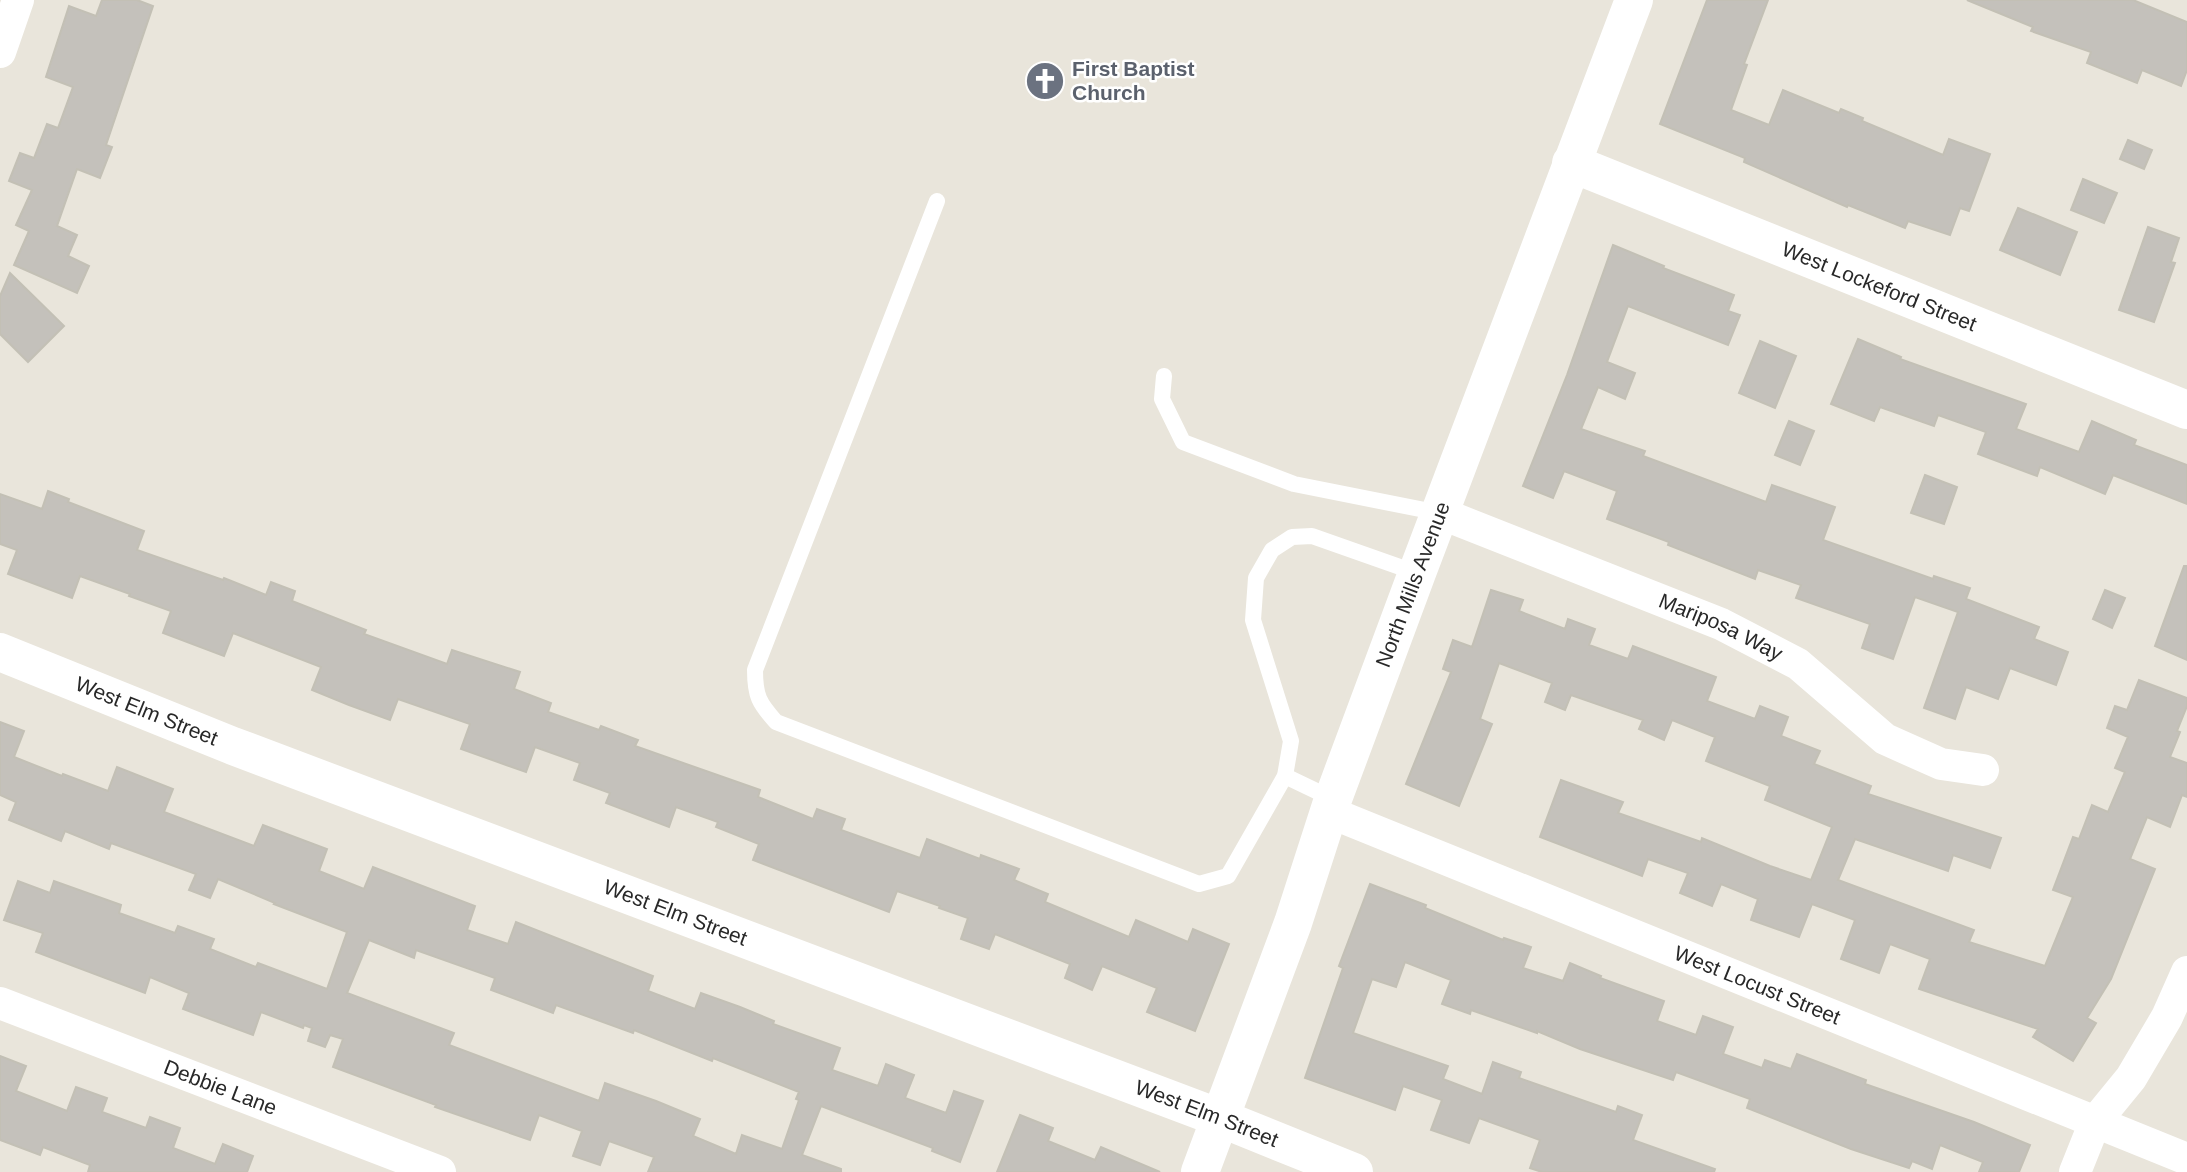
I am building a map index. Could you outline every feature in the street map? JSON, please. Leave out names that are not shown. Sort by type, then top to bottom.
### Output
[{"type":"street","points":[[0,52],[18,0]]},
{"type":"street","name":"North Mills Avenue","points":[[1200,1172],[1293,923],[1331,805],[1634,0]]},
{"type":"street","name":"West Lockeford Street","points":[[1571,163],[2187,410]]},
{"type":"street","name":"Mariposa Way","points":[[1440,513],[1721,624],[1798,664],[1885,739],[1941,764],[1983,770]]},
{"type":"street","name":"West Elm Street","points":[[0,652],[233,746],[1220,1118],[1354,1172]]},
{"type":"street","name":"West Locust Street","points":[[1331,805],[2187,1158]]},
{"type":"street","points":[[2076,1172],[2095,1122],[2131,1078],[2167,1017],[2187,972]]},
{"type":"street","name":"Debbie Lane","points":[[0,1003],[440,1172]]},
{"type":"lane","points":[[937,201],[755,670],[755,689],[760,704],[776,722],[1199,884],[1228,876],[1285,776],[1291,741],[1253,620],[1256,578],[1272,550],[1292,537],[1312,536],[1417,573]]},
{"type":"lane","points":[[1164,376],[1162,399],[1182,442],[1294,484],[1440,513]]},
{"type":"lane","points":[[1285,776],[1331,805]]},
{"type":"building","points":[[102,0],[137,0],[153,6],[106,145],[112,147],[100,178],[77,169],[57,226],[77,235],[68,256],[89,266],[77,293],[14,265],[29,231],[16,225],[32,190],[9,181],[20,153],[34,158],[47,124],[58,128],[73,87],[46,77],[69,6],[96,16]]},
{"type":"building","points":[[1707,0],[1768,0],[1744,64],[1747,65],[1731,110],[1769,125],[1783,90],[1839,113],[1841,109],[1863,118],[1862,121],[1943,155],[1949,139],[1990,154],[1969,211],[1960,208],[1950,235],[1908,221],[1905,228],[1848,205],[1847,207],[1744,162],[1745,158],[1660,124]]},
{"type":"building","points":[[1967,0],[2133,0],[2187,22],[2187,70],[2181,86],[2142,70],[2137,83],[2087,63],[2091,52],[2031,31],[2033,27]]},
{"type":"building","points":[[2128,140],[2152,150],[2144,169],[2120,159]]},
{"type":"building","points":[[2083,179],[2117,193],[2104,223],[2071,210]]},
{"type":"building","points":[[2018,208],[2077,232],[2060,275],[2000,250]]},
{"type":"building","points":[[2148,227],[2179,238],[2171,262],[2175,263],[2154,322],[2119,310]]},
{"type":"building","points":[[1613,245],[1664,266],[1663,268],[1734,295],[1728,311],[1740,315],[1728,345],[1628,306],[1607,362],[1635,373],[1625,399],[1598,387],[1581,429],[1645,451],[1643,456],[1766,502],[1772,485],[1835,507],[1823,540],[1933,579],[1934,576],[1970,588],[1966,599],[2039,627],[2034,639],[2068,652],[2056,685],[2010,668],[1998,699],[1966,687],[1955,719],[1924,708],[1958,612],[1915,597],[1893,659],[1862,648],[1870,624],[1796,598],[1801,585],[1758,570],[1755,579],[1607,519],[1617,491],[1564,471],[1553,498],[1523,486],[1567,375]]},
{"type":"building","points":[[10,273],[64,326],[28,362],[0,334],[0,296]]},
{"type":"building","points":[[1858,339],[1901,357],[1900,359],[2026,404],[2016,429],[2079,452],[2092,421],[2136,440],[2134,445],[2187,465],[2187,504],[2113,475],[2105,494],[2040,467],[2037,476],[1978,454],[1986,432],[1938,415],[1934,426],[1880,407],[1874,421],[1831,404]]},
{"type":"building","points":[[1760,341],[1796,356],[1775,408],[1739,393]]},
{"type":"building","points":[[1789,421],[1814,431],[1800,465],[1775,455]]},
{"type":"building","points":[[1925,475],[1957,487],[1944,524],[1911,513]]},
{"type":"building","points":[[48,491],[69,499],[68,502],[144,531],[137,550],[223,580],[224,578],[266,595],[271,582],[295,591],[292,601],[366,630],[364,634],[447,664],[452,650],[520,672],[514,689],[551,703],[548,712],[599,730],[601,726],[638,740],[635,746],[760,790],[758,797],[813,819],[817,809],[845,819],[841,830],[920,858],[927,839],[980,859],[981,855],[1019,869],[1014,880],[1048,894],[1045,902],[1129,937],[1136,920],[1188,942],[1193,929],[1229,944],[1195,1031],[1147,1012],[1157,988],[1102,966],[1092,990],[1065,978],[1070,964],[995,934],[989,949],[961,939],[968,918],[939,908],[940,906],[897,891],[889,912],[753,860],[759,844],[716,827],[718,822],[676,807],[669,827],[606,803],[610,793],[574,780],[580,763],[535,747],[526,772],[461,749],[470,724],[398,699],[390,720],[349,705],[312,690],[321,667],[233,633],[224,656],[163,633],[171,611],[129,596],[130,594],[80,576],[72,598],[8,574],[17,550],[0,544],[0,494],[42,509]]},
{"type":"building","points":[[2184,566],[2187,566],[2187,660],[2155,646]]},
{"type":"building","points":[[1491,590],[1523,600],[1519,611],[1565,629],[1568,619],[1595,629],[1589,645],[1628,659],[1633,646],[1716,677],[1707,701],[1755,719],[1760,706],[1788,717],[1781,736],[1820,751],[1814,764],[1871,786],[1868,794],[2001,838],[1990,868],[1953,855],[1948,871],[1855,839],[1838,880],[1974,930],[1969,942],[2045,966],[2073,897],[2053,890],[2073,837],[2079,839],[2092,805],[2108,812],[2125,772],[2115,768],[2128,737],[2107,728],[2115,706],[2127,710],[2139,680],[2187,698],[2187,706],[2177,731],[2180,732],[2170,757],[2187,763],[2187,797],[2182,795],[2170,827],[2147,817],[2130,859],[2155,869],[2111,979],[2087,1018],[2096,1023],[2073,1061],[2033,1037],[2038,1029],[1919,989],[1930,959],[1890,944],[1879,973],[1841,959],[1855,920],[1812,904],[1799,937],[1751,920],[1758,899],[1721,884],[1712,906],[1680,893],[1688,873],[1648,859],[1642,876],[1540,837],[1561,780],[1623,802],[1618,813],[1701,842],[1702,838],[1811,880],[1832,827],[1765,800],[1770,786],[1706,761],[1715,737],[1672,720],[1664,740],[1639,729],[1643,720],[1571,695],[1565,710],[1545,702],[1552,683],[1499,663],[1480,719],[1492,724],[1459,806],[1406,784],[1451,672],[1443,669],[1453,640],[1472,647]]},
{"type":"building","points":[[2105,590],[2125,598],[2112,628],[2093,619]]},
{"type":"building","points":[[0,722],[24,731],[14,757],[62,776],[63,774],[108,791],[117,767],[173,789],[164,812],[254,846],[263,825],[327,849],[319,871],[364,889],[373,867],[475,906],[467,930],[508,944],[516,922],[653,976],[648,991],[695,1009],[701,993],[740,1007],[774,1021],[773,1024],[840,1048],[832,1070],[878,1086],[886,1064],[914,1075],[905,1098],[946,1113],[954,1091],[983,1101],[960,1162],[932,1151],[933,1148],[821,1106],[802,1155],[841,1169],[841,1172],[648,1172],[654,1157],[609,1141],[600,1165],[573,1156],[582,1131],[539,1115],[530,1140],[333,1067],[343,1039],[330,1035],[325,1047],[308,1041],[312,1028],[304,1025],[303,1028],[261,1012],[253,1035],[183,1009],[189,993],[150,977],[145,993],[36,952],[43,933],[4,920],[18,881],[50,893],[54,881],[121,905],[119,913],[175,933],[178,926],[214,939],[210,949],[256,967],[258,963],[327,989],[347,932],[218,879],[210,898],[189,890],[196,874],[111,843],[109,849],[65,831],[61,841],[9,820],[16,802],[0,795]],"holes":[[[369,940],[414,958],[416,950],[495,978],[491,990],[553,1013],[556,1005],[633,1033],[634,1030],[799,1092],[796,1099],[799,1100],[782,1149],[742,1135],[736,1154],[693,1136],[700,1119],[605,1083],[599,1101],[449,1045],[454,1033],[347,993]]]},
{"type":"building","points":[[1370,884],[1426,905],[1425,908],[1503,940],[1504,938],[1531,947],[1523,968],[1563,981],[1570,963],[1601,976],[1600,978],[1664,1001],[1657,1021],[1696,1035],[1703,1016],[1733,1027],[1723,1054],[1762,1068],[1765,1060],[1791,1069],[1797,1054],[1866,1080],[1865,1084],[1974,1122],[2030,1145],[2019,1172],[1979,1172],[1983,1162],[1940,1145],[1932,1169],[1912,1161],[1909,1168],[1851,1149],[1747,1108],[1750,1099],[1676,1072],[1673,1080],[1580,1049],[1537,1031],[1471,1010],[1470,1014],[1442,1004],[1451,980],[1405,962],[1396,987],[1372,979],[1353,1033],[1448,1066],[1443,1079],[1482,1094],[1493,1062],[1521,1072],[1519,1078],[1616,1112],[1618,1106],[1642,1115],[1633,1140],[1715,1169],[1714,1172],[1542,1172],[1530,1168],[1540,1140],[1479,1118],[1469,1143],[1431,1130],[1442,1100],[1403,1086],[1395,1110],[1305,1078],[1343,968],[1339,966]]},
{"type":"building","points":[[0,1056],[26,1066],[16,1091],[67,1111],[76,1087],[107,1098],[102,1112],[146,1128],[150,1117],[180,1128],[173,1148],[215,1164],[223,1144],[253,1156],[247,1172],[88,1172],[90,1165],[43,1147],[40,1155],[0,1140]]},
{"type":"building","points":[[1020,1115],[1053,1128],[1048,1141],[1095,1160],[1101,1147],[1160,1172],[997,1172]]},
{"type":"place","name":"First Baptist Church","points":[[1045,81]]}]
